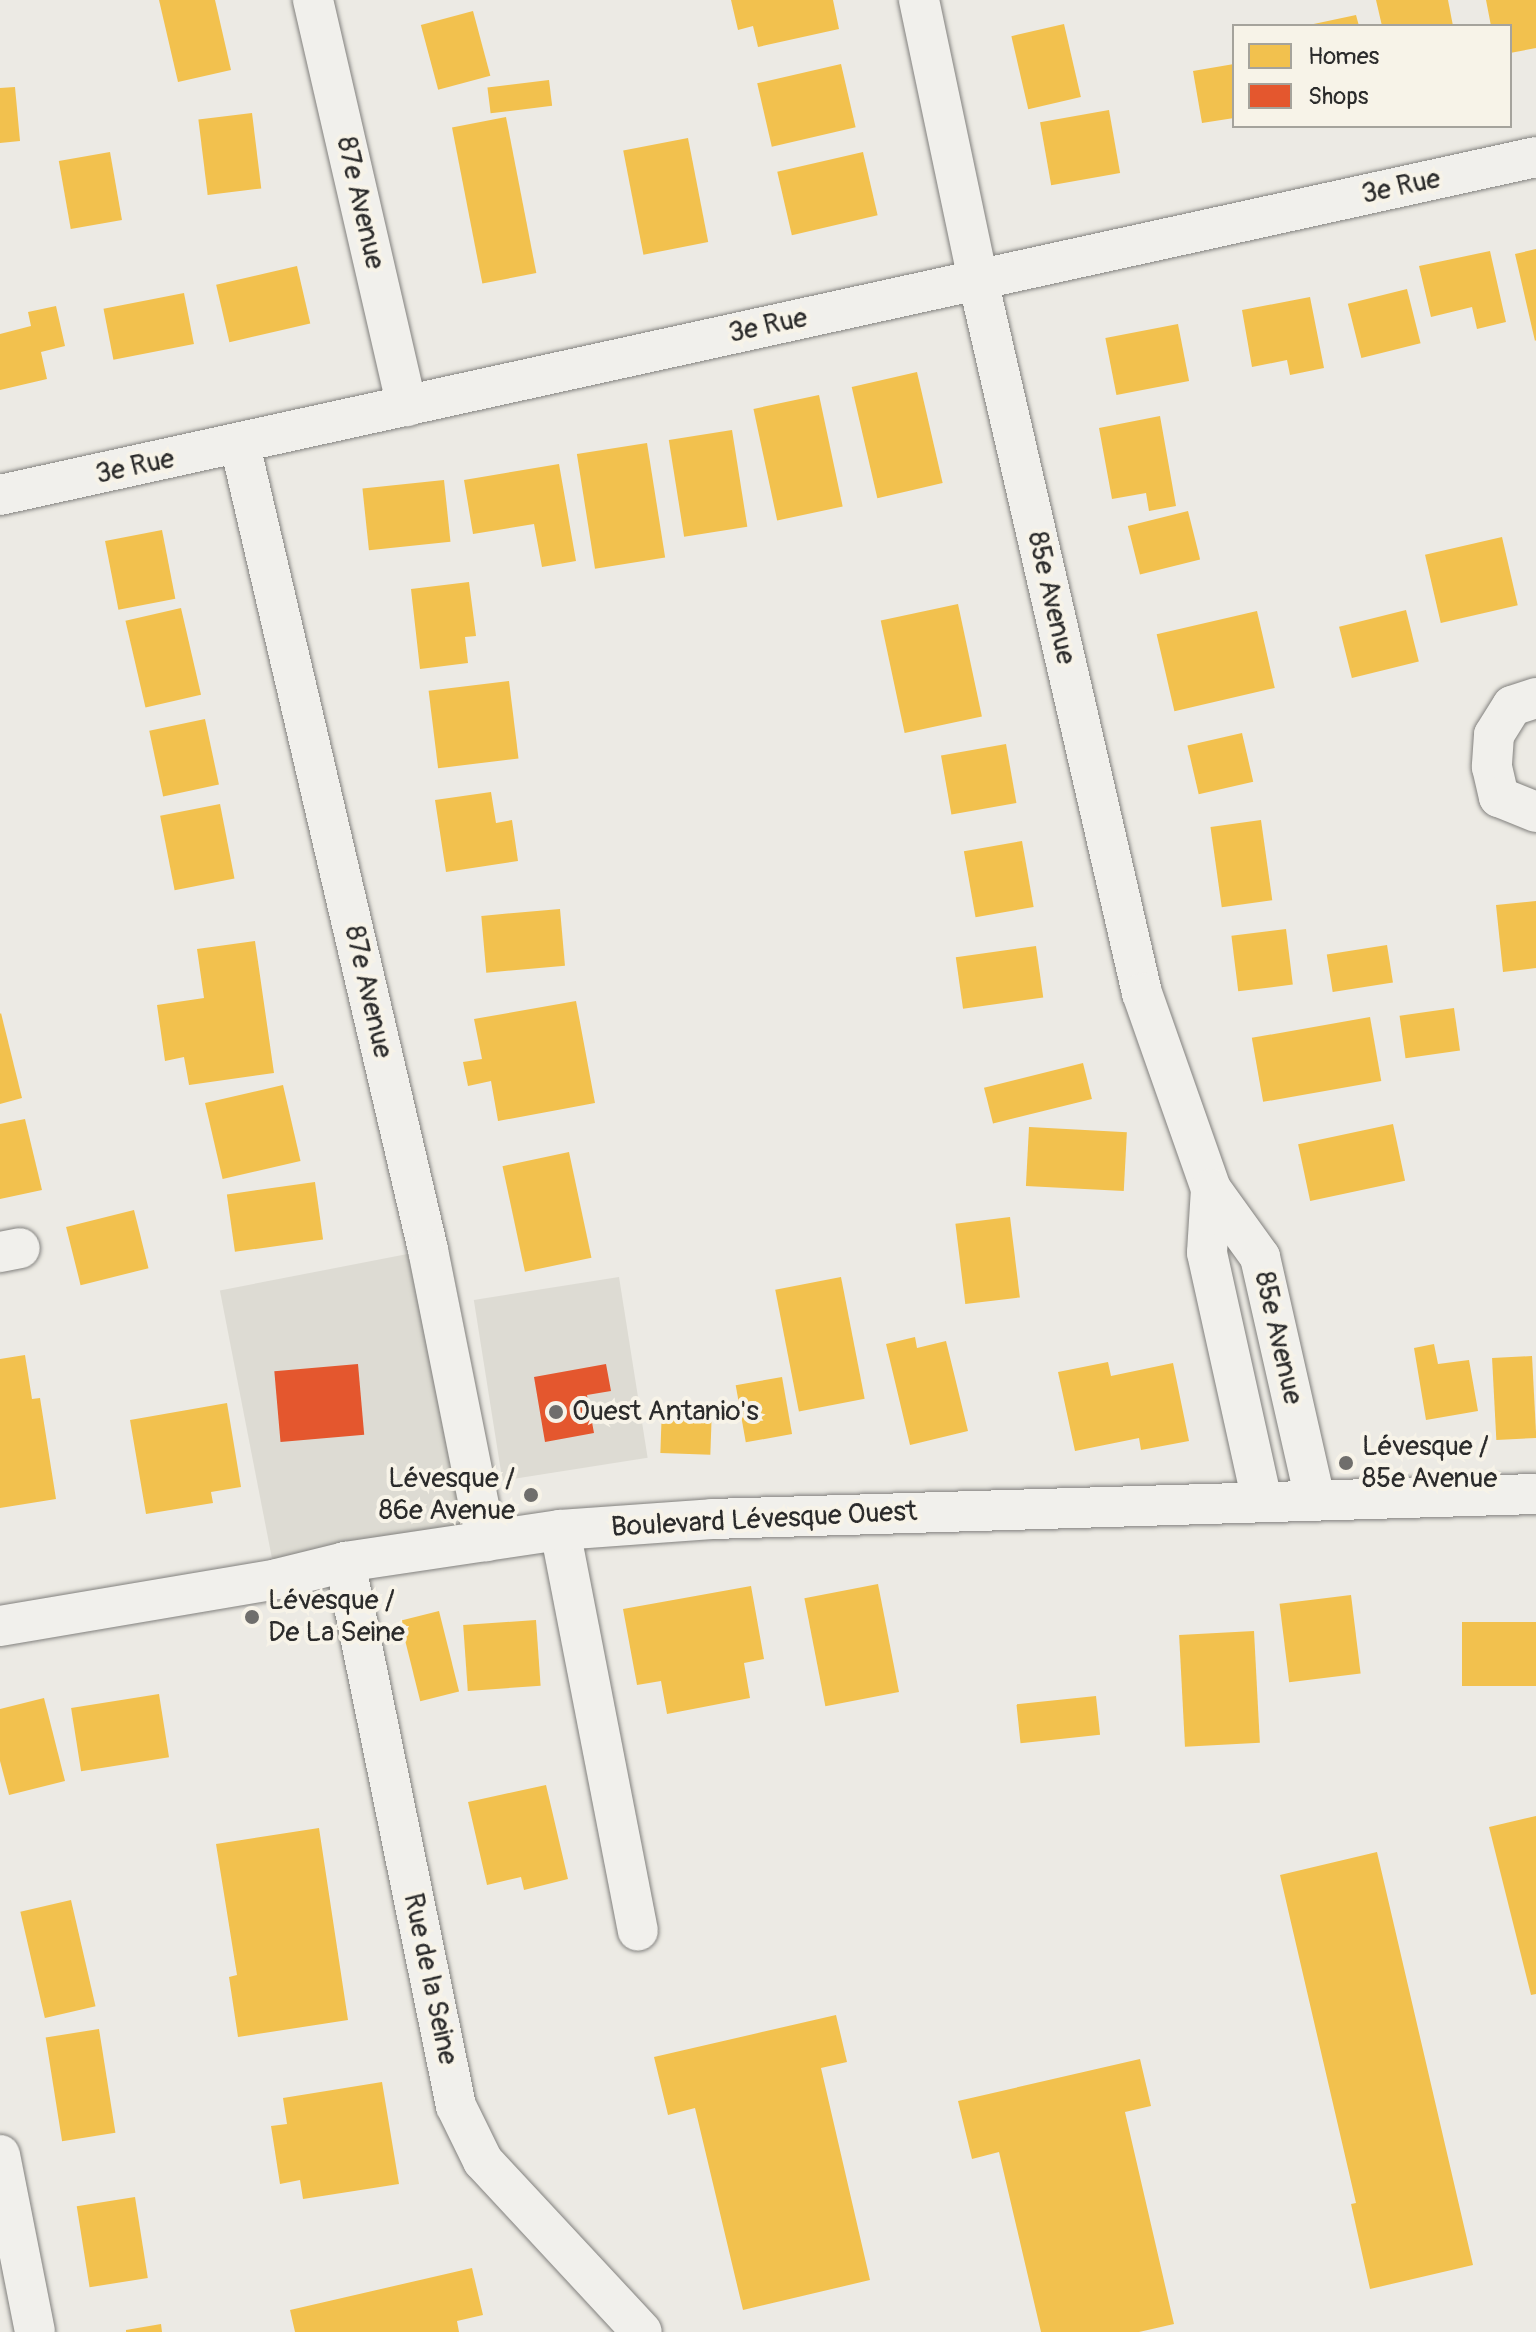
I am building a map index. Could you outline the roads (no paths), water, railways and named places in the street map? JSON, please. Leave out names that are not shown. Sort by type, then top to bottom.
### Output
[{"type":"street","name":"87e Avenue","points":[[313,0],[407,406]]},
{"type":"street","name":"85e Avenue","points":[[919,0],[978,280],[1142,993],[1211,1189],[1260,1257],[1315,1499]]},
{"type":"street","name":"3e Rue","points":[[0,495],[240,445],[1536,157]]},
{"type":"street","name":"87e Avenue","points":[[240,445],[428,1250],[486,1541]]},
{"type":"street","points":[[1536,698],[1512,706],[1494,735],[1492,767],[1499,797],[1536,812]]},
{"type":"street","name":"85e Avenue","points":[[1211,1189],[1207,1253],[1262,1501]]},
{"type":"street","name":"Boulevard Lévesque Ouest","points":[[0,1626],[277,1579],[345,1562],[560,1530],[712,1519],[1536,1494]]},
{"type":"street","points":[[560,1530],[638,1930]]},
{"type":"street","name":"Rue de la Seine","points":[[345,1562],[456,2106],[483,2161],[642,2332]]},
{"type":"street","points":[[0,2155],[35,2332]]},
{"type":"place","name":"Ouest Antanio's","points":[[556,1412]]},
{"type":"place","name":"Lévesque / 85e Avenue","points":[[1346,1463]]},
{"type":"place","name":"Lévesque / 86e Avenue","points":[[531,1495]]},
{"type":"place","name":"Lévesque / De La Seine","points":[[252,1617]]}]
